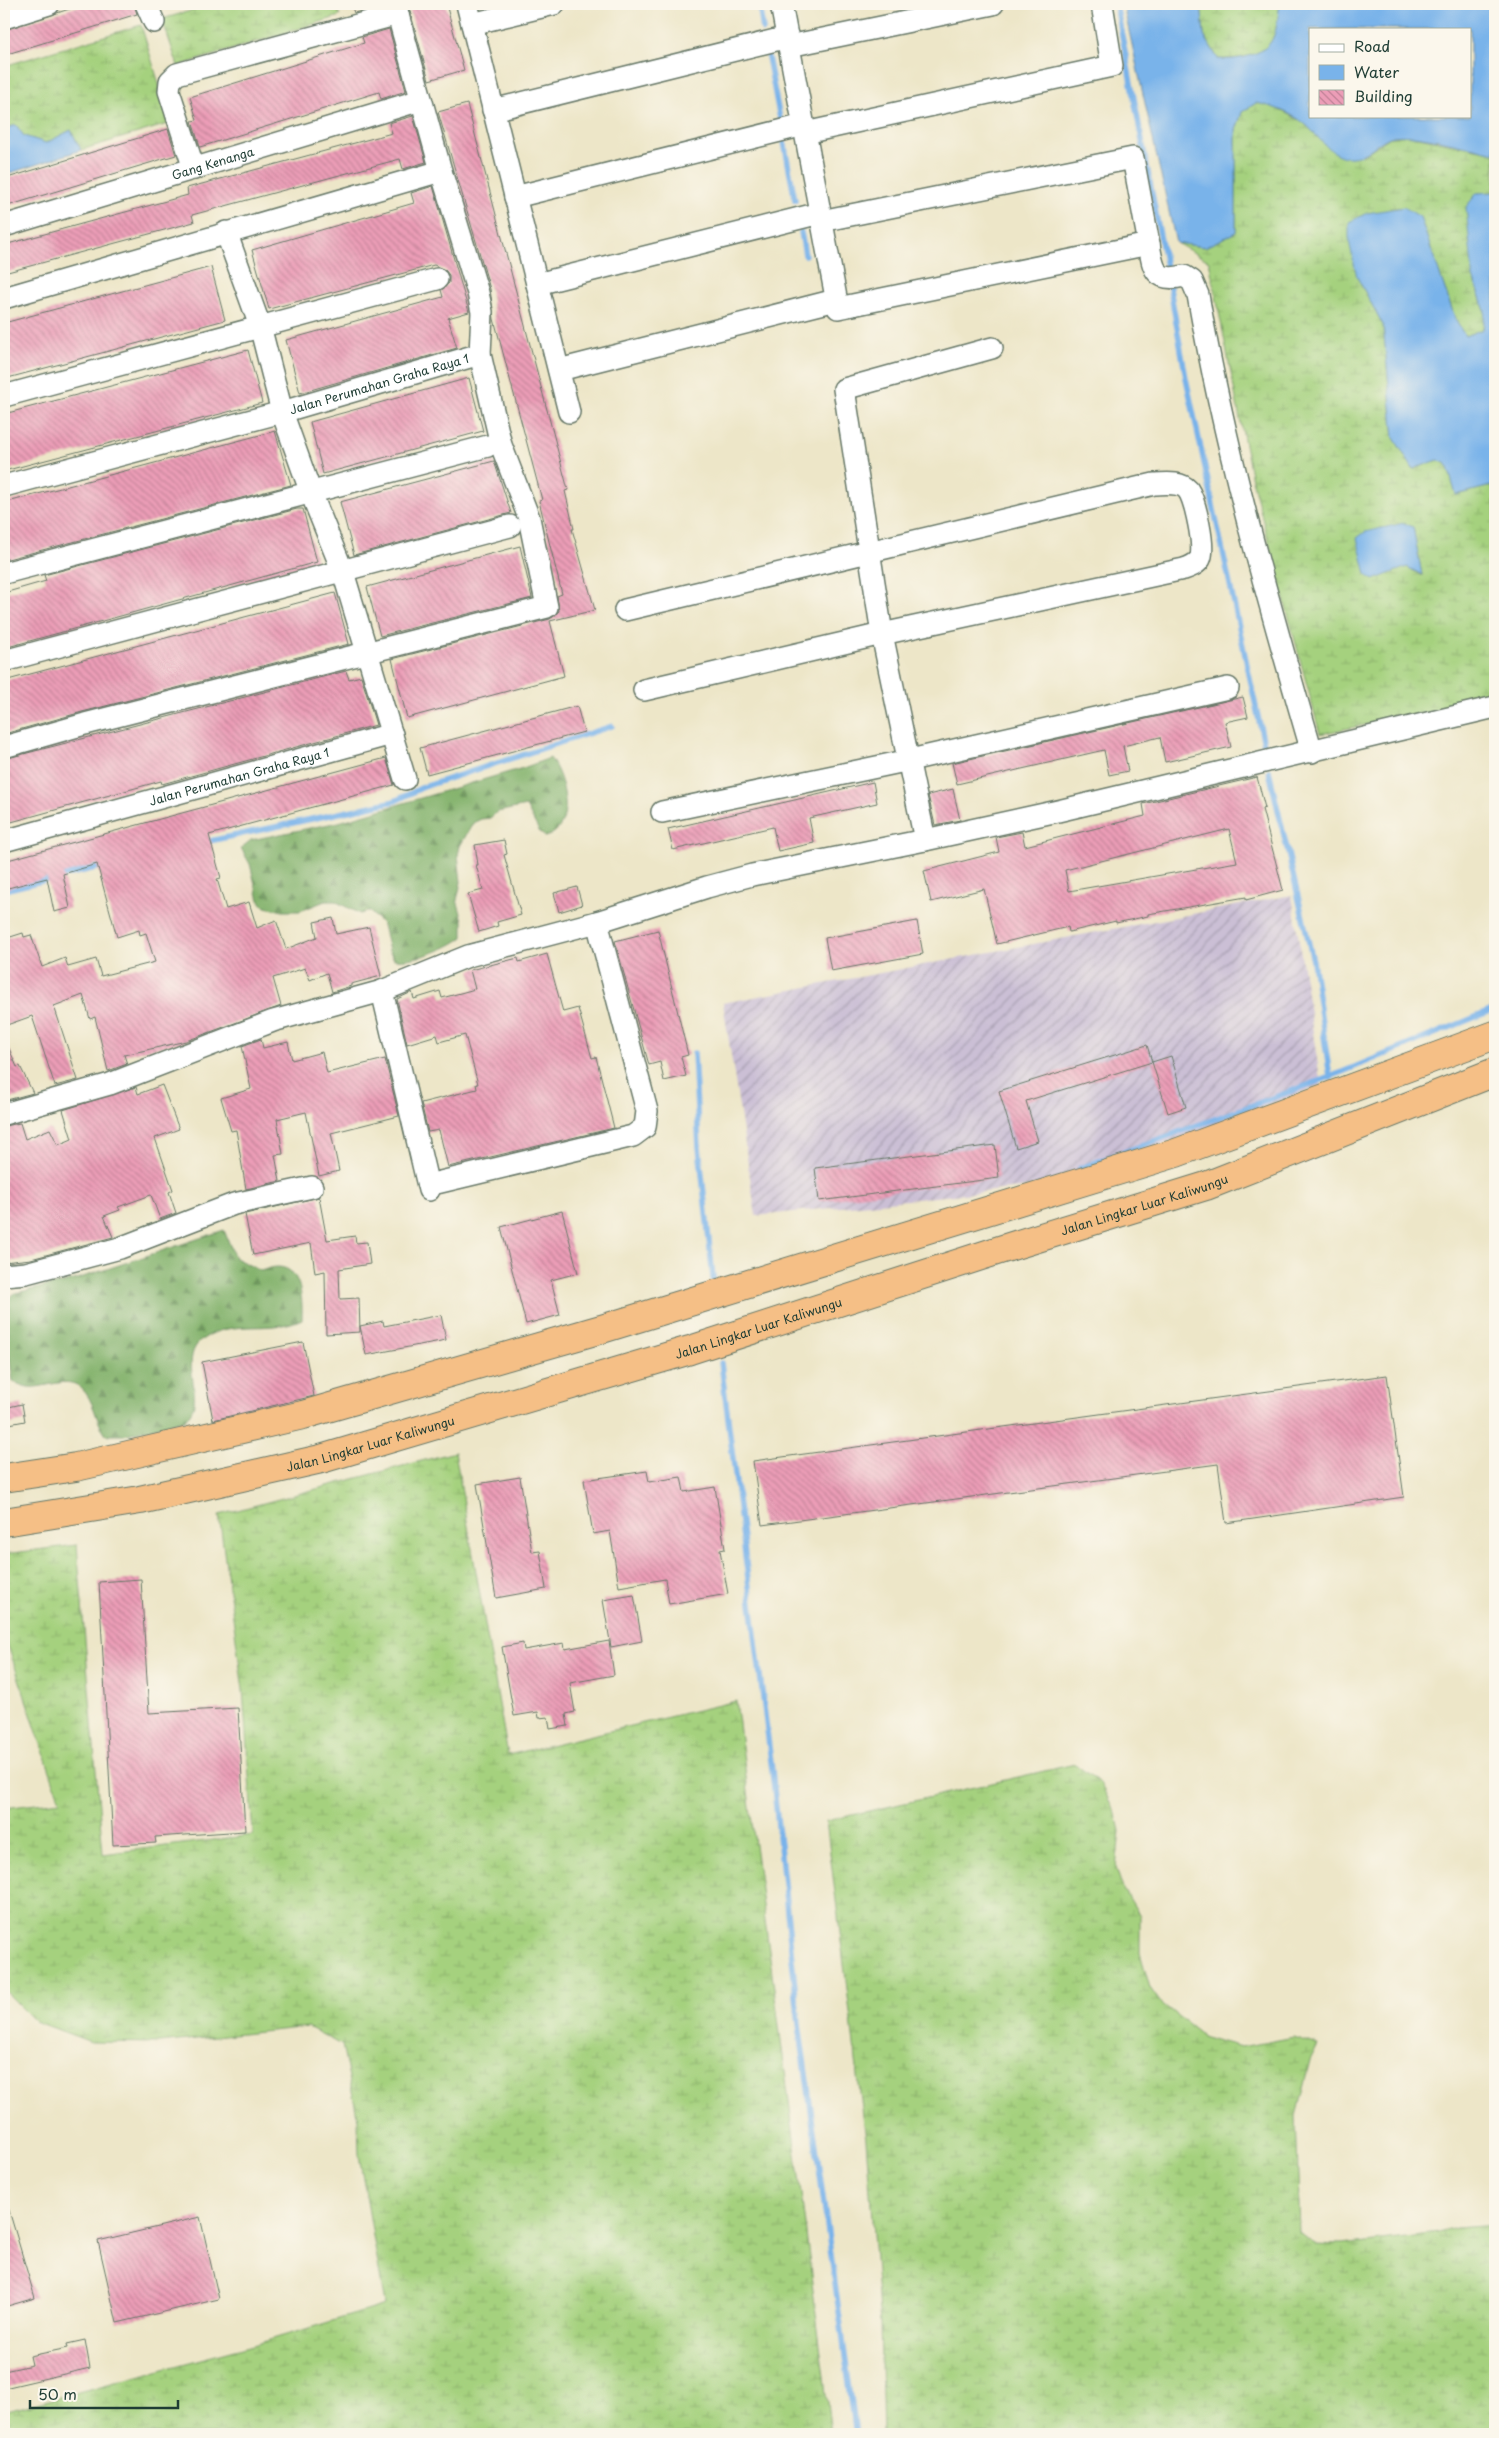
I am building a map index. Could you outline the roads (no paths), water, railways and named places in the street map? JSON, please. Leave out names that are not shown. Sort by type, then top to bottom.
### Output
[{"type":"highway","points":[[4,1478],[76,1467],[303,1415],[605,1328],[1176,1153],[1495,1034]]},
{"type":"highway","name":"Jalan Lingkar Luar Kaliwungu","points":[[4,1522],[140,1500],[321,1459],[690,1350],[1206,1186],[1495,1072]]},
{"type":"street","points":[[4,18],[50,4]]},
{"type":"street","points":[[467,4],[569,412]]},
{"type":"street","points":[[472,24],[554,4]]},
{"type":"street","points":[[782,4],[838,308],[1148,244]]},
{"type":"street","points":[[494,110],[788,41],[993,4]]},
{"type":"street","points":[[515,197],[805,129],[1112,66],[1102,4]]},
{"type":"street","points":[[194,169],[168,91],[170,81],[177,74],[397,9],[441,171],[480,302],[482,312],[480,354]]},
{"type":"street","name":"Gang Kenanga","points":[[4,226],[421,100]]},
{"type":"street","points":[[537,284],[821,217],[1133,158],[1152,268],[1160,276],[1173,279],[1184,276],[1192,281],[1198,295],[1229,446],[1258,569],[1312,752]]},
{"type":"street","points":[[4,298],[441,171]]},
{"type":"street","name":"Jalan Perumahan Graha Raya 1","points":[[4,841],[392,734],[343,572],[311,493],[282,412],[260,326],[226,232]]},
{"type":"street","points":[[4,396],[437,279]]},
{"type":"street","points":[[559,370],[836,300]]},
{"type":"street","points":[[925,840],[910,760],[882,634],[844,389],[992,348]]},
{"type":"street","name":"Jalan Perumahan Graha Raya 1","points":[[4,486],[282,412],[480,354],[501,444],[529,518],[547,606],[94,721],[4,747]]},
{"type":"street","points":[[4,573],[488,446]]},
{"type":"street","points":[[625,610],[1154,484],[1169,483],[1182,486],[1188,491],[1202,545],[1201,557],[1195,564],[1184,569],[882,634],[644,690]]},
{"type":"street","points":[[4,661],[510,526]]},
{"type":"street","points":[[662,812],[910,760],[1228,688]]},
{"type":"street","points":[[4,1114],[110,1084],[273,1021],[382,991],[468,956],[598,922],[646,905],[752,875],[925,840],[1312,752],[1495,707]]},
{"type":"street","points":[[392,734],[405,779]]},
{"type":"street","points":[[382,991],[429,1188],[633,1136],[645,1128],[648,1111],[598,922]]},
{"type":"street","points":[[4,1276],[26,1273],[120,1248],[234,1204],[312,1187]]},
{"type":"water","points":[[1123,4],[1201,4],[1204,35],[1218,59],[1224,59],[1246,57],[1266,48],[1274,35],[1280,4],[1495,4],[1495,73],[1493,75],[1495,153],[1426,138],[1399,135],[1384,140],[1359,156],[1346,157],[1334,152],[1294,116],[1256,103],[1242,112],[1236,130],[1236,232],[1205,247],[1176,243]]},
{"type":"water","points":[[16,125],[24,136],[46,143],[71,130],[81,150],[4,175],[4,129]]},
{"type":"water","points":[[1495,192],[1495,485],[1456,495],[1447,464],[1438,460],[1413,469],[1394,438],[1383,325],[1357,277],[1349,241],[1349,222],[1367,213],[1404,207],[1420,217],[1456,321],[1465,336],[1483,329],[1485,311],[1473,277],[1466,207],[1477,193]]},
{"type":"water","points":[[1404,523],[1413,527],[1422,575],[1407,567],[1373,580],[1366,574],[1357,538],[1365,532]]},
{"type":"waterway","points":[[759,4],[763,30]]},
{"type":"waterway","points":[[1116,4],[1167,272]]},
{"type":"waterway","points":[[768,57],[780,119]]},
{"type":"waterway","points":[[784,142],[795,200]]},
{"type":"waterway","points":[[801,232],[805,255]]},
{"type":"waterway","points":[[1169,283],[1186,378],[1265,749]]},
{"type":"waterway","points":[[205,842],[395,801],[423,787],[612,726]]},
{"type":"waterway","points":[[1269,771],[1313,961],[1330,1077]]},
{"type":"waterway","points":[[4,890],[104,866]]},
{"type":"waterway","points":[[1080,1168],[1330,1077],[1495,1009]]},
{"type":"waterway","points":[[694,1053],[699,1147],[714,1287]]},
{"type":"waterway","points":[[721,1363],[772,1770],[799,2024],[856,2434]]}]
